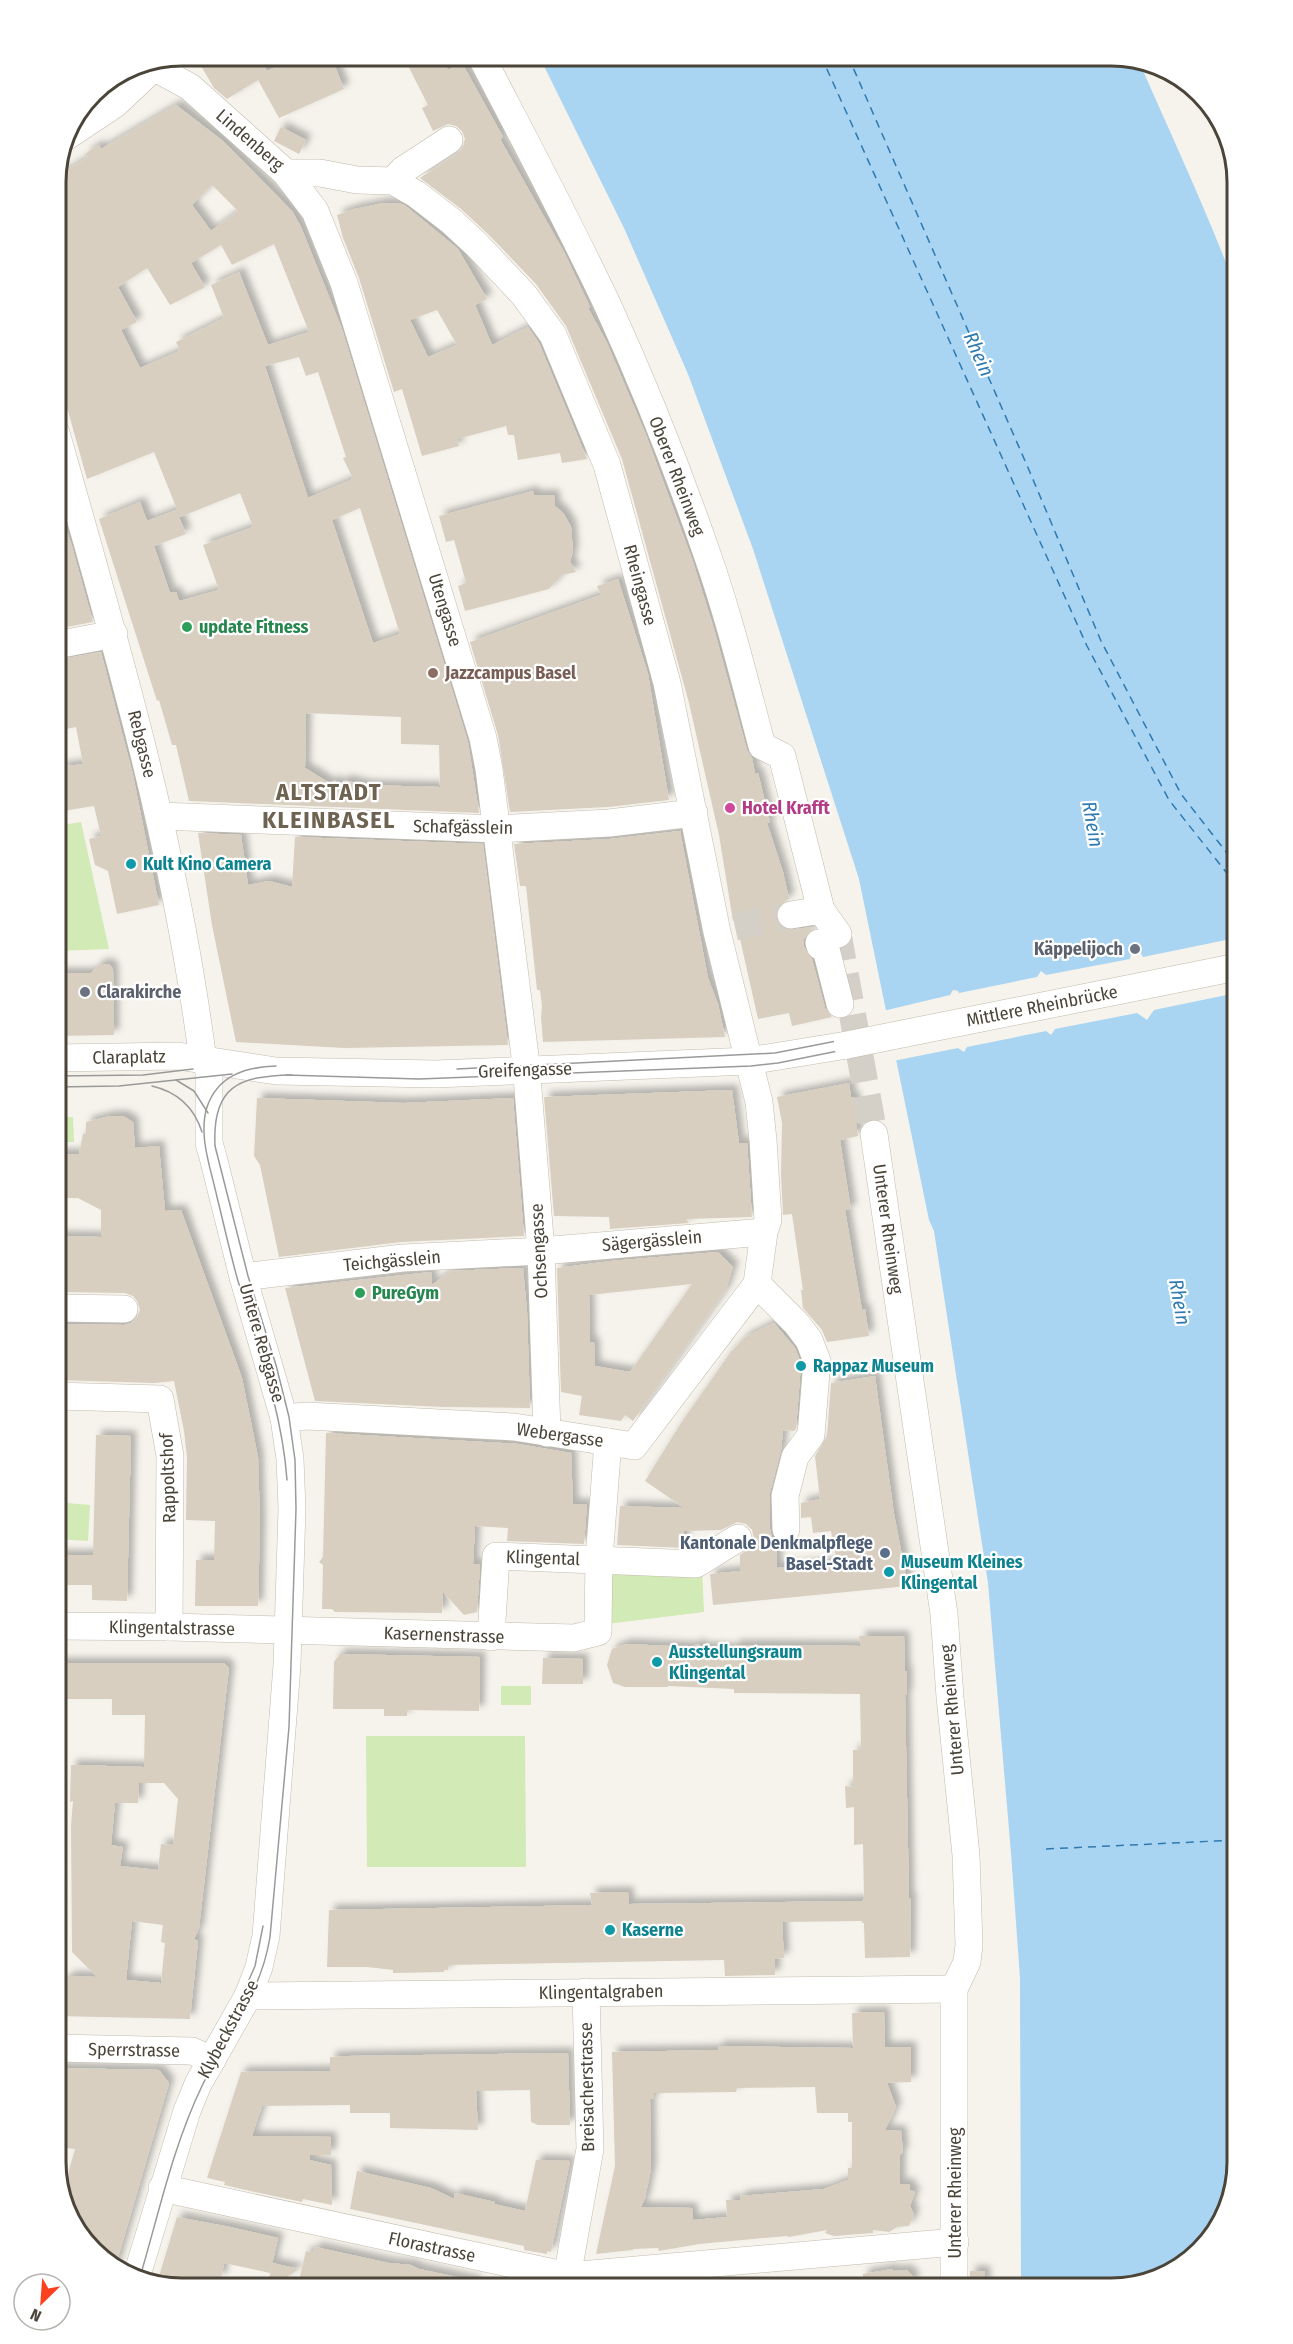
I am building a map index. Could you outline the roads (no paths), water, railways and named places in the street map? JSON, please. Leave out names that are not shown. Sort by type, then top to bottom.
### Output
[{"type":"street","name":"Oberer Rheinweg","points":[[486,66],[608,307],[664,438],[708,556],[762,746],[782,756],[821,910]]},
{"type":"street","name":"Lindenberg","points":[[162,68],[190,87],[286,173],[320,173],[357,180],[393,181]]},
{"type":"street","points":[[80,127],[115,104],[146,72]]},
{"type":"street","points":[[393,181],[403,170],[449,140]]},
{"type":"street","name":"Utengasse","points":[[286,173],[315,211],[344,283],[483,738],[526,1070]]},
{"type":"street","name":"Rheingasse","points":[[393,181],[416,194],[452,221],[524,295],[553,335],[607,465],[667,683],[694,813],[726,930],[749,1061],[759,1102],[764,1140],[768,1220],[764,1232],[757,1284]]},
{"type":"street","name":"Rebgasse","points":[[66,468],[114,634],[160,816],[195,1000],[203,1061]]},
{"type":"street","points":[[66,643],[114,634]]},
{"type":"street","name":"Schafgässlein","points":[[160,816],[496,829],[609,823],[694,813]]},
{"type":"street","points":[[791,915],[821,910],[828,938],[820,946],[825,945],[840,1004]]},
{"type":"street","name":"Mittlere Rheinbrücke","points":[[847,1045],[1227,969]]},
{"type":"street","name":"Greifengasse","points":[[203,1061],[276,1071],[436,1074],[749,1061],[847,1045]]},
{"type":"street","name":"Claraplatz","points":[[66,1058],[178,1056],[203,1061]]},
{"type":"street","name":"Untere Rebgasse","points":[[203,1061],[209,1068],[209,1143],[243,1277],[284,1418],[292,1485],[289,1630]]},
{"type":"street","name":"Ochsengasse","points":[[526,1070],[541,1251],[547,1432]]},
{"type":"street","name":"Unterer Rheinweg","points":[[874,1134],[944,1614],[951,1718],[966,1855],[969,1934],[967,1962],[954,1989],[954,2278]]},
{"type":"street","name":"Sägergässlein","points":[[541,1251],[764,1232]]},
{"type":"street","name":"Teichgässlein","points":[[243,1277],[403,1258],[541,1251]]},
{"type":"street","points":[[757,1284],[796,1323],[809,1340],[817,1361],[811,1436],[795,1457],[785,1496],[786,1529]]},
{"type":"street","name":"Webergasse","points":[[284,1418],[307,1416],[514,1427],[633,1446],[757,1284]]},
{"type":"street","points":[[66,1308],[124,1309]]},
{"type":"street","name":"Rappoltshof","points":[[66,1396],[160,1399],[170,1456],[169,1627]]},
{"type":"street","name":"Klingental","points":[[598,1632],[599,1559],[608,1442]]},
{"type":"street","name":"Klingental","points":[[491,1636],[496,1556],[696,1564],[738,1538]]},
{"type":"street","name":"Klingentalstrasse","points":[[66,1626],[289,1630]]},
{"type":"street","name":"Kasernenstrasse","points":[[289,1630],[574,1638],[598,1632]]},
{"type":"street","name":"Klybeckstrasse","points":[[139,2269],[187,2111],[212,2060],[248,1996],[260,1967],[266,1936],[284,1731],[289,1630]]},
{"type":"street","name":"Klingentalgraben","points":[[248,1996],[954,1989]]},
{"type":"street","name":"Breisacherstrasse","points":[[567,2278],[590,2149],[586,1992]]},
{"type":"street","name":"Sperrstrasse","points":[[66,2048],[192,2051],[212,2060]]},
{"type":"street","name":"Florastrasse","points":[[162,2188],[549,2278]]},
{"type":"street","name":"Florastrasse","points":[[605,2278],[955,2242]]},
{"type":"water","name":"Rhein","points":[[544,66],[1118,66],[1143,71],[1227,265],[1227,2162],[1223,2192],[1218,2206],[1198,2238],[1182,2254],[1169,2262],[1134,2276],[1021,2278],[1020,1978],[1011,1853],[988,1583],[934,1231],[929,1220],[859,879],[753,549],[688,374],[624,228]]},
{"type":"tunnel","points":[[735,927],[791,915]]},
{"type":"tunnel","points":[[838,934],[874,1134]]},
{"type":"tram line","points":[[286,1075],[419,1079],[751,1066],[778,1063],[1227,973]]},
{"type":"tram line","points":[[457,1069],[775,1053],[1169,976]]},
{"type":"tram line","points":[[276,1066],[254,1068],[226,1080],[218,1087],[207,1107],[204,1129],[209,1164],[232,1260],[275,1404],[287,1480]]},
{"type":"tram line","points":[[66,1076],[143,1075],[193,1069]]},
{"type":"tram line","points":[[66,1087],[119,1086],[232,1074]]},
{"type":"tram line","points":[[142,2271],[183,2132],[202,2086],[251,1996],[266,1958],[270,1937],[289,1727],[296,1509],[295,1460],[289,1417],[276,1365],[248,1276],[215,1146],[215,1126],[218,1110],[224,1097],[233,1088],[257,1078],[292,1075]]},
{"type":"tram line","points":[[176,1080],[194,1091],[208,1113]]},
{"type":"tram line","points":[[152,1086],[170,1092],[184,1102],[190,1108],[202,1132]]},
{"type":"tram line","points":[[234,2014],[255,1966],[263,1926]]},
{"type":"place","name":"update Fitness","points":[[187,627]]},
{"type":"place","name":"Jazzcampus Basel","points":[[433,673]]},
{"type":"place","name":"Hotel Krafft","points":[[730,808]]},
{"type":"place","name":"Kult Kino Camera","points":[[131,864]]},
{"type":"place","name":"Käppelijoch","points":[[1135,949]]},
{"type":"place","name":"Clarakirche","points":[[85,992]]},
{"type":"place","name":"PureGym","points":[[360,1293]]},
{"type":"place","name":"Rappaz Museum","points":[[801,1366]]},
{"type":"place","name":"Kantonale Denkmalpflege Basel-Stadt","points":[[885,1553]]},
{"type":"place","name":"Museum Kleines Klingental","points":[[889,1572]]},
{"type":"place","name":"Ausstellungsraum Klingental","points":[[657,1662]]},
{"type":"place","name":"Kaserne","points":[[610,1930]]},
{"type":"district","name":"ALTSTADT KLEINBASEL","points":[[329,806]]}]
